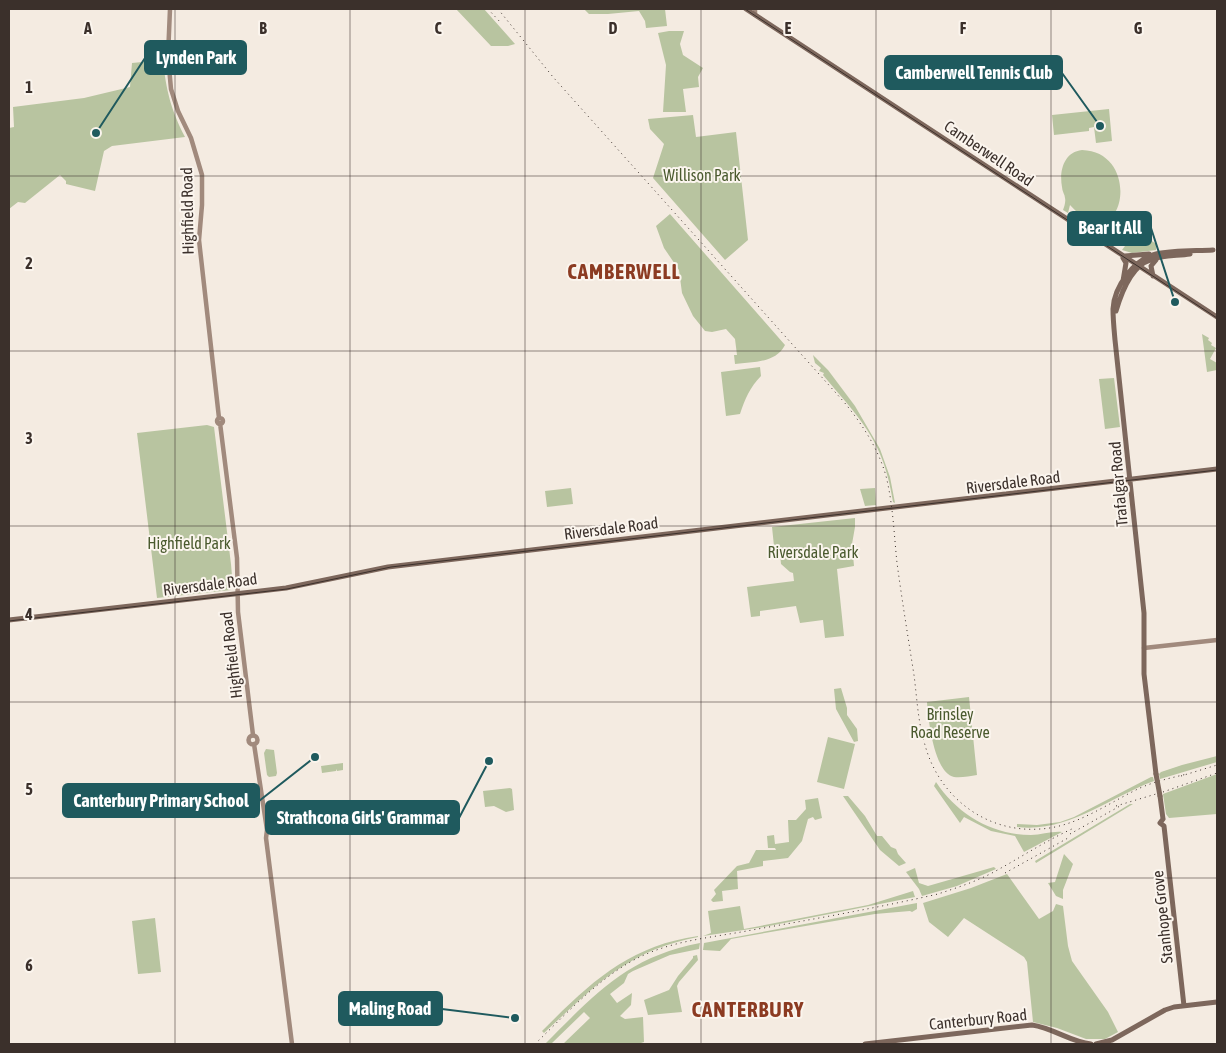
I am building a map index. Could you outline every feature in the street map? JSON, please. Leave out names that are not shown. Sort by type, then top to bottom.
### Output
[{"type":"main road","name":"Highfield Road","points":[[170,9],[168,56],[171,90],[178,111],[191,138],[202,175],[203,196],[199,240],[237,563],[238,612],[253,735],[258,740],[254,744],[267,830],[266,838],[292,1044]]},
{"type":"main road","name":"Camberwell Road","points":[[746,9],[755,12],[1217,317]]},
{"type":"main road","points":[[1123,281],[1126,263],[1122,255],[1157,256],[1215,250]]},
{"type":"main road","points":[[1138,266],[1157,256]]},
{"type":"main road","points":[[1153,276],[1152,264],[1157,256]]},
{"type":"main road","name":"Trafalgar Road","points":[[1138,266],[1123,281],[1115,300],[1114,332],[1144,613],[1144,648]]},
{"type":"main road","name":"Trafalgar Road","points":[[1114,317],[1123,291],[1138,266]]},
{"type":"main road","name":"Riversdale Road","points":[[9,620],[292,587],[388,567],[1217,470]]},
{"type":"main road","points":[[1144,648],[1217,640]]},
{"type":"main road","name":"Stanhope Grove","points":[[1144,648],[1145,686],[1156,774],[1163,819],[1167,822],[1164,826],[1184,1006]]},
{"type":"main road","points":[[1096,1044],[1112,1040],[1164,1010],[1217,1002]]},
{"type":"main road","name":"Canterbury Road","points":[[865,1044],[1032,1025],[1083,1043],[1091,1044]]},
{"type":"green space","points":[[456,9],[484,9],[515,44],[491,46]]},
{"type":"green space","points":[[584,9],[665,9],[667,26],[646,28],[645,21],[639,11],[589,14]]},
{"type":"green space","points":[[684,31],[680,44],[683,55],[703,68],[698,77],[699,87],[683,89],[686,112],[663,112],[666,65],[658,33]]},
{"type":"green space","points":[[163,60],[170,100],[185,137],[112,146],[104,151],[95,191],[66,184],[66,181],[60,175],[25,203],[18,202],[9,209],[9,128],[14,127],[13,107],[84,98],[130,87],[132,63]]},
{"type":"green space","points":[[1109,109],[1112,141],[1096,143],[1094,127],[1089,128],[1089,131],[1054,135],[1052,115]]},
{"type":"green space","name":"Willison Park","points":[[693,115],[696,137],[736,132],[748,240],[725,260],[653,178],[664,144],[650,129],[648,119]]},
{"type":"green space","points":[[1082,150],[1102,155],[1114,168],[1120,184],[1120,201],[1114,214],[1103,222],[1088,220],[1070,205],[1068,213],[1063,210],[1065,196],[1061,181],[1062,169],[1071,154]]},
{"type":"green space","points":[[670,214],[785,345],[776,355],[756,362],[735,364],[734,355],[737,355],[735,339],[726,329],[712,332],[705,331],[693,316],[682,293],[679,270],[664,248],[656,226]]},
{"type":"green space","points":[[1131,226],[1156,244],[1156,250],[1132,253],[1122,250],[1128,242],[1122,238]]},
{"type":"green space","points":[[1202,334],[1209,338],[1208,340],[1212,343],[1211,345],[1216,348],[1210,359],[1217,363],[1217,370],[1207,372]]},
{"type":"green space","points":[[813,355],[828,370],[855,406],[880,449],[890,477],[895,503],[893,502],[884,465],[871,436],[852,409],[823,375],[824,373],[819,371],[821,368],[815,363]]},
{"type":"green space","points":[[760,367],[761,376],[748,393],[740,414],[726,416],[721,372]]},
{"type":"green space","points":[[1114,378],[1120,427],[1105,429],[1099,379]]},
{"type":"green space","name":"Highfield Park","points":[[207,425],[214,427],[231,564],[231,590],[157,598],[137,433]]},
{"type":"green space","points":[[571,488],[573,504],[547,507],[545,491]]},
{"type":"green space","points":[[875,488],[876,505],[865,506],[860,489]]},
{"type":"green space","name":"Riversdale Park","points":[[855,518],[852,544],[854,566],[837,569],[844,636],[825,638],[823,620],[800,623],[796,606],[760,611],[760,616],[751,617],[747,587],[794,581],[793,573],[781,564],[780,554],[774,546],[772,527]]},
{"type":"green space","points":[[841,688],[847,708],[847,715],[857,729],[858,741],[854,742],[836,709],[834,689]]},
{"type":"green space","name":"Brinsley Road Reserve","points":[[969,697],[977,775],[954,777],[941,766],[937,756],[933,744],[927,702]]},
{"type":"green space","points":[[828,737],[855,744],[844,789],[817,782]]},
{"type":"green space","points":[[266,749],[274,750],[276,776],[269,777],[267,775],[264,753]]},
{"type":"green space","points":[[1217,756],[1217,762],[1160,779],[1159,774],[1161,772]]},
{"type":"green space","points":[[343,763],[343,770],[337,771],[337,769],[336,771],[322,773],[321,766]]},
{"type":"green space","points":[[1217,774],[1217,814],[1169,818],[1166,814],[1163,794]]},
{"type":"green space","points":[[1153,777],[1154,781],[1071,820],[1053,825],[1017,827],[1017,824],[1037,825],[1060,822],[1074,817]]},
{"type":"green space","points":[[936,782],[954,804],[977,821],[989,827],[1017,834],[1035,835],[1062,832],[1024,852],[1015,836],[991,831],[964,817],[960,823],[934,786]]},
{"type":"green space","points":[[512,789],[514,810],[506,812],[494,806],[485,807],[483,791]]},
{"type":"green space","points":[[843,796],[848,796],[865,816],[877,836],[882,836],[891,847],[896,849],[906,863],[899,866],[880,850]]},
{"type":"green space","points":[[818,798],[822,818],[815,820],[813,817],[808,819],[802,841],[788,858],[763,861],[763,866],[737,871],[738,889],[722,891],[723,901],[713,902],[711,900],[716,894],[714,890],[737,866],[749,863],[756,850],[776,850],[775,848],[768,848],[767,836],[774,835],[775,844],[789,842],[788,820],[796,820],[806,809],[805,800]]},
{"type":"green space","points":[[1130,804],[1133,804],[1036,863],[1035,861]]},
{"type":"green space","points":[[1064,854],[1073,864],[1063,890],[1063,899],[1056,896],[1048,883],[1055,882]]},
{"type":"green space","points":[[994,867],[996,869],[957,886],[922,896],[906,872],[915,868],[919,883],[928,886]]},
{"type":"green space","points":[[1007,874],[1039,919],[1053,911],[1056,904],[1063,906],[1068,946],[1072,961],[1108,1012],[1118,1032],[1105,1039],[1086,1039],[1057,1028],[1033,1022],[1027,962],[1024,957],[964,918],[948,937],[929,922],[923,903]]},
{"type":"green space","points":[[913,891],[915,897],[764,927],[703,936],[711,933],[708,911],[740,906],[744,929],[868,905]]},
{"type":"green space","points":[[917,903],[917,909],[912,912],[875,914],[731,939],[720,951],[703,950],[704,943]]},
{"type":"green space","points":[[155,918],[161,972],[138,974],[132,921]]},
{"type":"green space","points":[[698,936],[651,951],[631,961],[579,1000],[544,1033],[542,1031],[577,997],[612,969],[651,948]]},
{"type":"green space","points":[[700,943],[699,949],[670,955],[633,971],[628,974],[624,983],[610,994],[617,1003],[632,993],[631,1005],[620,1016],[625,1019],[643,1017],[644,1042],[638,1044],[563,1044],[590,1018],[584,1012],[551,1044],[545,1044],[597,994],[632,968],[674,949]]},
{"type":"green space","points":[[697,955],[698,960],[677,986],[682,1012],[648,1015],[644,1000],[669,990],[693,956]]},
{"type":"tram line","points":[[745,9],[1217,318]]},
{"type":"tram line","points":[[9,621],[287,589],[391,567],[1217,470]]},
{"type":"railway","points":[[488,9],[501,23]]},
{"type":"railway","points":[[498,9],[553,77],[844,402],[869,437],[883,466],[892,508],[897,563],[923,737],[932,764],[941,781],[953,795],[968,808],[984,818],[1001,825],[1020,829],[1040,829],[1067,824],[1140,788],[1187,774]]},
{"type":"railway","points":[[1181,776],[1217,765]]},
{"type":"railway","points":[[1163,792],[1217,773]]},
{"type":"railway","points":[[1116,806],[1156,794]]},
{"type":"railway","points":[[1070,834],[1120,806]]},
{"type":"railway","points":[[535,1044],[605,979],[618,969],[646,954],[676,944],[938,894],[986,876],[1074,828]]},
{"type":"railway","points":[[1005,873],[1068,838]]},
{"type":"place","name":"Camberwell Tennis Club","points":[[1100,126]]},
{"type":"place","name":"Lynden Park","points":[[96,133]]},
{"type":"place","name":"Bear It All","points":[[1175,302]]},
{"type":"place","name":"Canterbury Primary School","points":[[315,757]]},
{"type":"place","name":"Strathcona Girls' Grammar","points":[[489,761]]},
{"type":"place","name":"Maling Road","points":[[515,1018]]},
{"type":"district","name":"CAMBERWELL","points":[[624,271]]},
{"type":"district","name":"CANTERBURY","points":[[748,1009]]}]
